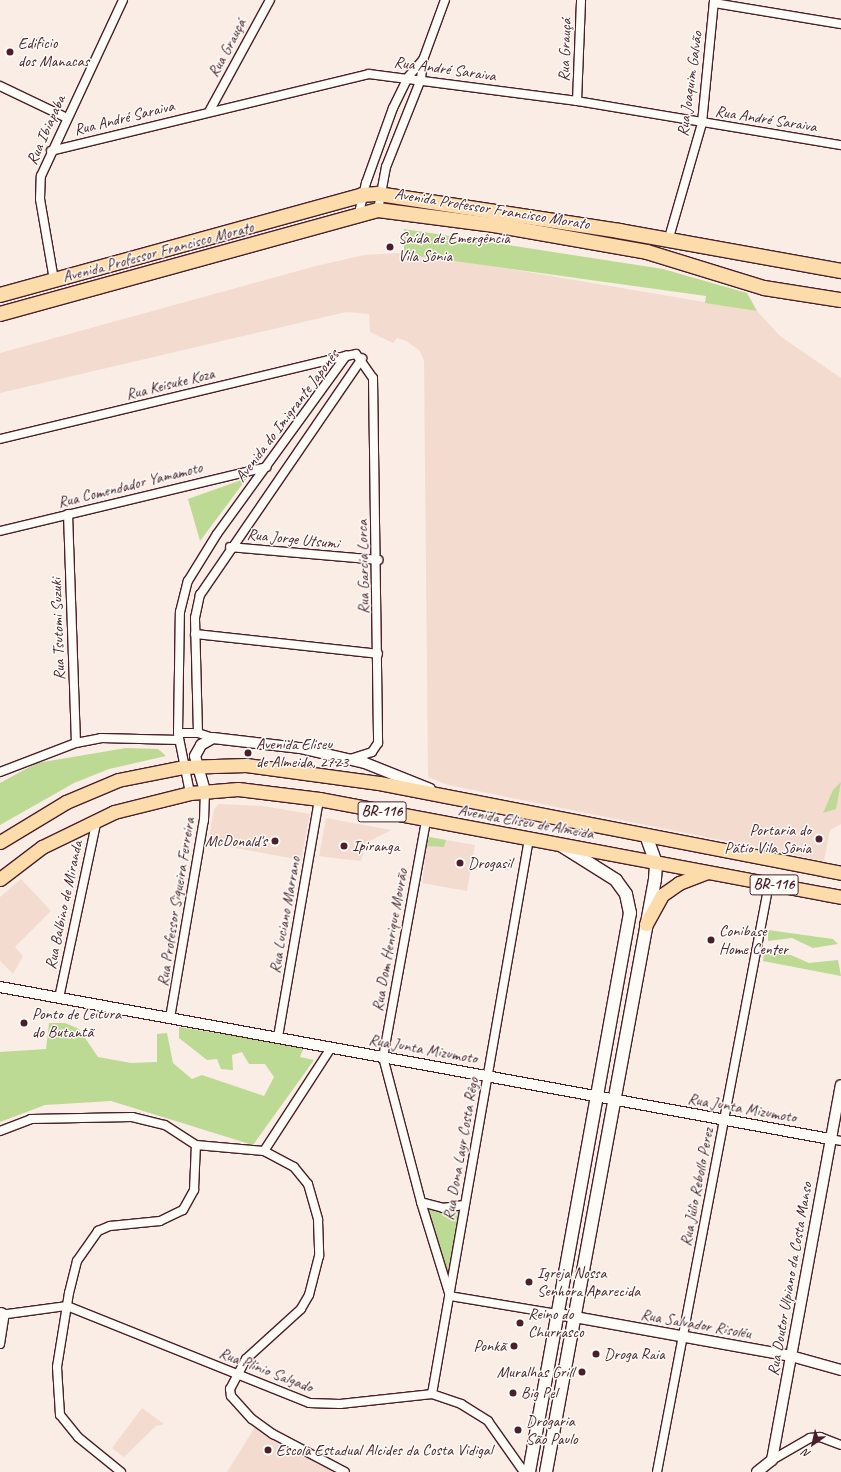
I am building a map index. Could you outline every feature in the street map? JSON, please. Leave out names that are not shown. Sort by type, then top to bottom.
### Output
[{"type":"highway","name":"Avenida Professor Francisco Morato","points":[[0,295],[362,195],[378,194],[668,241],[841,271]]},
{"type":"highway","name":"Avenida Professor Francisco Morato","points":[[0,314],[359,213],[378,210],[494,225],[647,252],[764,288],[841,300]]},
{"type":"main road","name":"Avenida Eliseu de Almeida","points":[[0,842],[27,823],[94,788],[190,767],[246,765],[282,769],[451,797],[841,873]]},
{"type":"main road","name":"Avenida Eliseu de Almeida","points":[[0,879],[42,847],[97,818],[205,790],[259,791],[320,799],[426,821],[841,897]]},
{"type":"main road","points":[[546,1472],[656,863],[646,835]]},
{"type":"main road","points":[[529,1472],[598,1097],[629,904],[626,894],[610,875],[559,845]]},
{"type":"main road","points":[[646,924],[662,895],[679,883],[707,872]]},
{"type":"street","name":"Rua Ibiapaba","points":[[54,280],[40,199],[41,176],[51,151],[123,0]]},
{"type":"street","name":"Rua Grauçá","points":[[210,110],[270,0]]},
{"type":"street","points":[[378,210],[378,194],[421,79],[423,60],[445,0]]},
{"type":"street","name":"Rua Grauçá","points":[[577,102],[581,0]]},
{"type":"street","points":[[714,2],[841,24]]},
{"type":"street","name":"Rua Joaquim Galvão","points":[[668,241],[702,123],[714,2]]},
{"type":"street","points":[[359,213],[362,195],[408,76],[423,60]]},
{"type":"street","name":"Rua André Saraiva","points":[[51,151],[210,110],[356,75],[408,76],[841,145]]},
{"type":"street","points":[[0,86],[67,118]]},
{"type":"street","name":"Avenida do Imigrante Japonês","points":[[190,793],[190,767],[178,737],[179,639],[183,595],[196,567],[266,467],[346,356],[356,354],[362,358],[230,547],[200,595],[195,634],[198,733]]},
{"type":"street","name":"Rua Keisuke Koza","points":[[0,439],[346,356]]},
{"type":"street","name":"Rua Garcia Lorca","points":[[349,759],[372,752],[378,743],[378,560],[373,378],[362,358]]},
{"type":"street","name":"Rua Comendador Yamamoto","points":[[0,531],[266,467]]},
{"type":"street","name":"Rua Tsutomi Suzuki","points":[[68,514],[76,743]]},
{"type":"street","name":"Rua Jorge Utsumi","points":[[230,547],[378,560]]},
{"type":"street","points":[[195,634],[378,654]]},
{"type":"street","name":"Avenida Eliseu de Almeida","points":[[0,772],[76,743],[126,736],[178,737],[198,733],[213,738],[300,748],[349,759],[451,797]]},
{"type":"street","points":[[205,790],[190,767],[198,749],[213,738]]},
{"type":"street","name":"Rua Professor Siqueira Ferreira","points":[[170,1018],[204,820],[205,790]]},
{"type":"street","name":"Rua Luciano Marrano","points":[[278,1037],[320,799]]},
{"type":"street","name":"Rua Balbino de Miranda","points":[[59,998],[97,818]]},
{"type":"street","name":"Rua Dom Henrique Mourão","points":[[426,821],[383,1056],[421,1202],[450,1296]]},
{"type":"street","name":"Rua Dona Layr Costa Rêgo","points":[[432,1394],[529,839]]},
{"type":"street","name":"Rua Júlio Rebollo Perez","points":[[657,1472],[768,884]]},
{"type":"street","name":"Rua Junta Mizumoto","points":[[0,987],[841,1141]]},
{"type":"street","points":[[264,1151],[331,1048]]},
{"type":"street","name":"Rua Doutor Ulpiano da Costa Manso","points":[[772,1460],[841,1085]]},
{"type":"street","points":[[0,1131],[31,1119],[132,1117],[165,1125],[196,1145],[264,1151],[294,1167],[308,1184],[318,1220],[319,1256],[310,1295],[302,1308],[246,1359],[238,1375],[231,1396],[252,1419],[345,1472]]},
{"type":"street","points":[[121,1472],[78,1437],[60,1415],[57,1367],[67,1306],[77,1261],[98,1231],[110,1226],[160,1221],[184,1210],[194,1190],[196,1145]]},
{"type":"street","points":[[421,1202],[443,1208],[464,1205]]},
{"type":"street","name":"Rua Salvador Risoléu","points":[[450,1296],[791,1356],[841,1370]]},
{"type":"street","name":"Rua Plínio Salgado","points":[[2,1314],[67,1306],[309,1403],[324,1405],[432,1394],[461,1404],[488,1421],[524,1472]]},
{"type":"street","points":[[0,1344],[2,1314]]},
{"type":"street","points":[[757,1472],[772,1460],[810,1438],[820,1437],[841,1445]]},
{"type":"shaded area","points":[[397,253],[438,257],[757,311],[780,336],[841,378],[841,824],[830,830],[824,861],[448,785],[428,777],[424,360],[419,350],[406,341],[397,338],[393,343],[370,332],[369,314],[346,312],[0,393],[0,353],[316,266],[364,255]]},
{"type":"shaded area","points":[[218,804],[263,806],[310,814],[301,860],[208,843],[214,810]]},
{"type":"shaded area","points":[[326,818],[391,830],[366,843],[361,861],[319,856]]},
{"type":"shaded area","points":[[429,837],[475,845],[467,891],[422,883],[425,862],[422,861]]},
{"type":"shaded area","points":[[21,879],[51,911],[15,947],[23,956],[13,974],[0,961],[0,897]]},
{"type":"shaded area","points":[[142,1408],[164,1424],[156,1426],[124,1457],[112,1448]]},
{"type":"shaded area","name":"Escola Estadual Alcides da Costa Vidigal","points":[[255,1427],[333,1472],[227,1472]]},
{"type":"green space","points":[[404,229],[663,269],[747,293],[757,311],[705,303],[706,296],[404,254]]},
{"type":"green space","points":[[247,478],[200,541],[188,499]]},
{"type":"green space","points":[[126,748],[158,749],[166,756],[109,769],[74,783],[0,825],[0,783],[37,763]]},
{"type":"green space","points":[[841,782],[836,809],[823,813],[833,790]]},
{"type":"green space","points":[[429,837],[446,840],[444,847],[427,846]]},
{"type":"green space","points":[[768,930],[833,939],[838,944],[813,948],[792,938],[768,941]]},
{"type":"green space","points":[[764,953],[791,955],[809,963],[838,960],[841,976],[763,961]]},
{"type":"green space","points":[[49,1023],[65,1023],[79,1029],[98,1057],[131,1063],[157,1062],[157,1034],[167,1033],[173,1063],[192,1079],[202,1075],[264,1096],[274,1077],[265,1064],[249,1064],[242,1052],[232,1055],[233,1070],[221,1069],[217,1059],[207,1060],[179,1038],[179,1027],[304,1047],[300,1057],[314,1060],[253,1145],[111,1101],[45,1105],[0,1122],[0,1052],[46,1049]]},
{"type":"green space","points":[[425,1206],[444,1213],[462,1209],[448,1287]]},
{"type":"place","name":"Edificio dos Manacas","points":[[10,52]]},
{"type":"place","name":"Saída de Emergência Vila Sônia","points":[[390,247]]},
{"type":"place","name":"Avenida Eliseu de Almeida, 2723","points":[[248,753]]},
{"type":"place","name":"Portaria do Pátio Vila Sônia","points":[[819,839]]},
{"type":"place","name":"McDonald's","points":[[275,841]]},
{"type":"place","name":"Ipiranga","points":[[344,846]]},
{"type":"place","name":"Drogasil","points":[[460,863]]},
{"type":"place","name":"Conibase Home Center","points":[[711,940]]},
{"type":"place","name":"Ponto de Leitura do Butantã","points":[[24,1023]]},
{"type":"place","name":"Igreja Nossa Senhora Aparecida","points":[[529,1282]]},
{"type":"place","name":"Reino do Churrasco","points":[[520,1323]]},
{"type":"place","name":"Ponkã","points":[[514,1346]]},
{"type":"place","name":"Droga Raia","points":[[596,1354]]},
{"type":"place","name":"Muralhas Grill","points":[[582,1372]]},
{"type":"place","name":"Big Pel","points":[[513,1393]]},
{"type":"place","name":"Drogaria São Paulo","points":[[518,1430]]},
{"type":"place","name":"Escola Estadual Alcides da Costa Vidigal","points":[[268,1450]]}]
